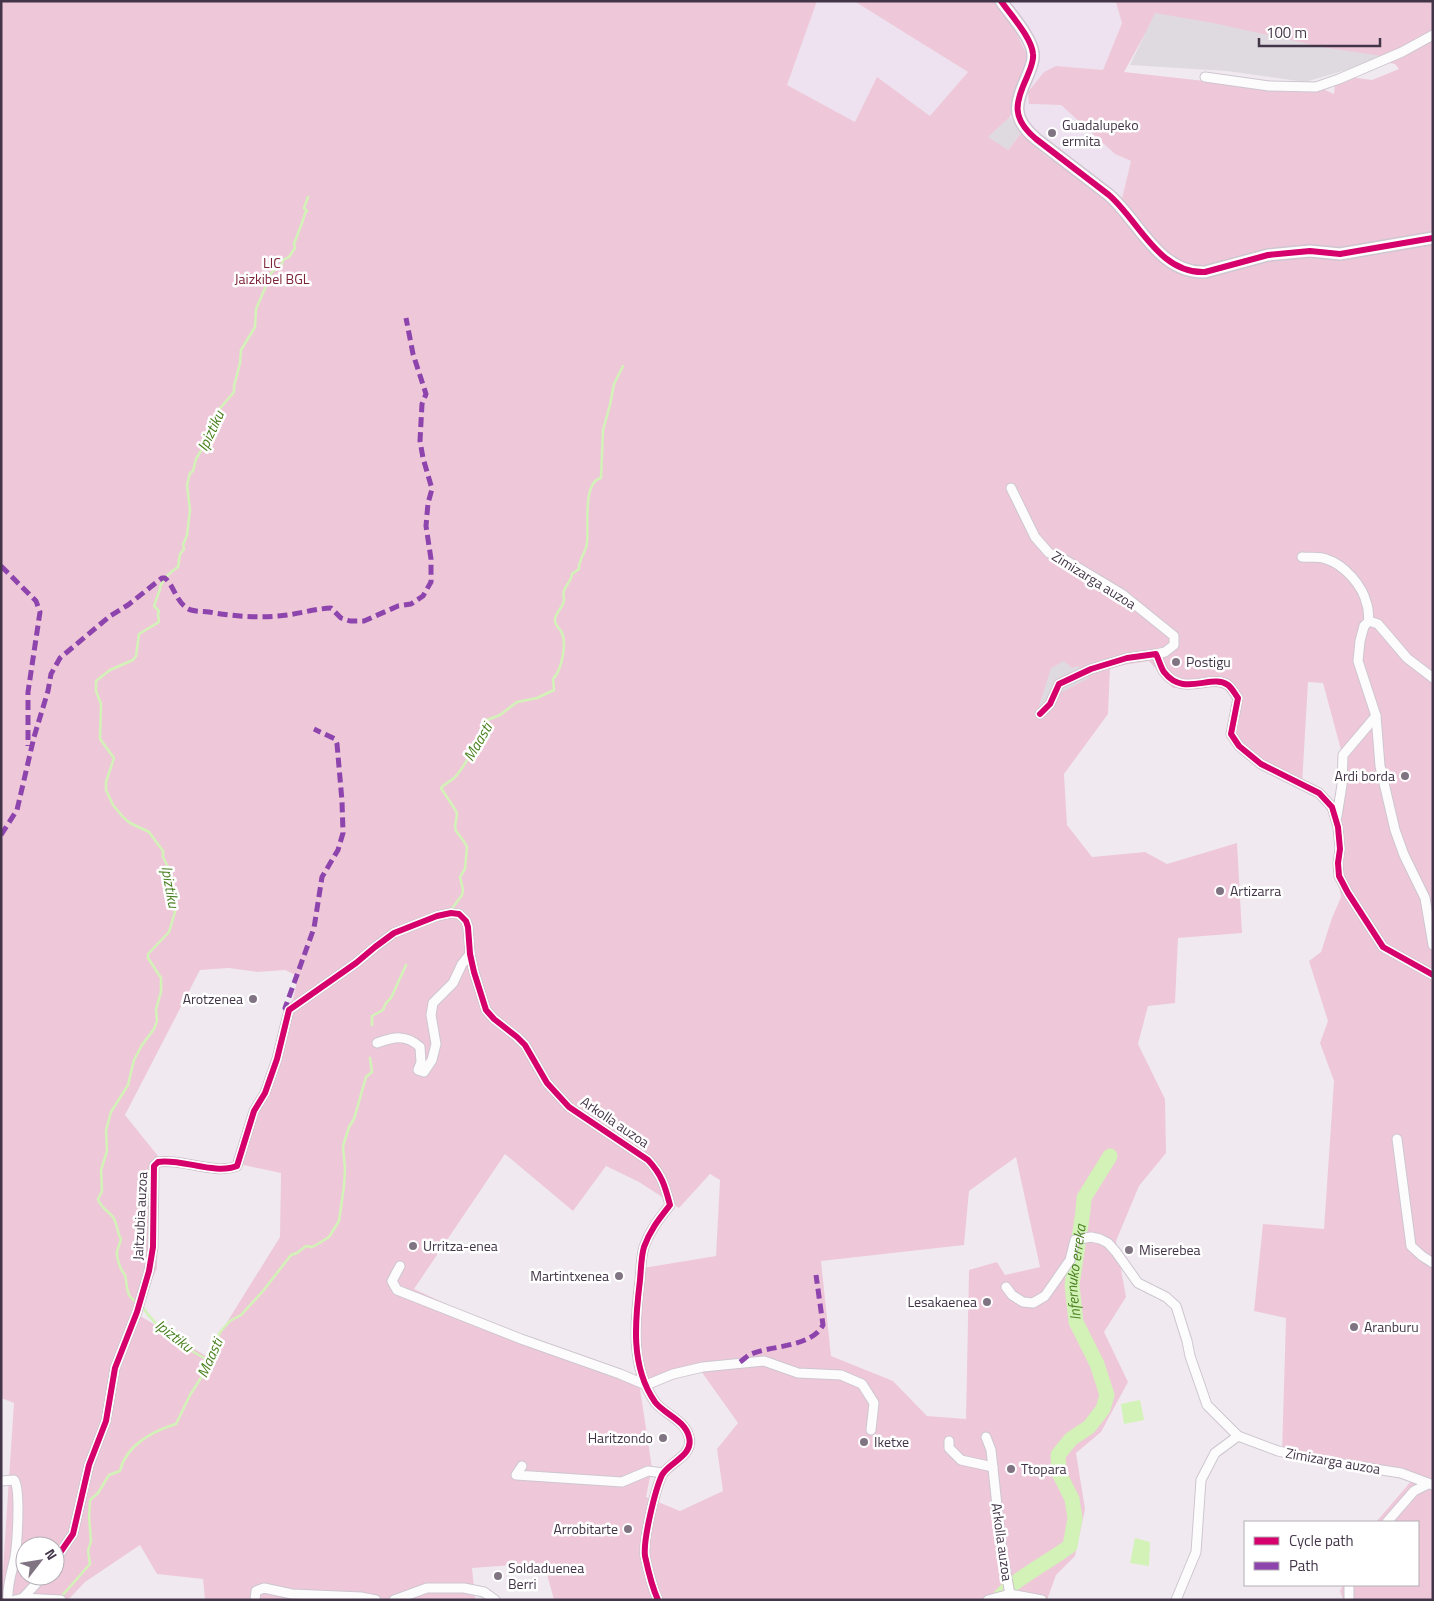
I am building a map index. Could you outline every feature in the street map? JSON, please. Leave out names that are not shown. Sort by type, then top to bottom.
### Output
[{"type":"street","points":[[1000,1],[1026,37],[1033,52],[1033,63],[1021,90],[1016,108],[1020,120],[1031,135],[1119,203],[1160,255],[1184,269],[1194,272],[1205,272],[1268,255],[1310,252],[1340,254],[1433,238]]},
{"type":"street","points":[[1204,77],[1269,86],[1316,87],[1402,52],[1433,35]]},
{"type":"street","name":"Zimizarga auzoa","points":[[1011,488],[1035,537],[1049,553],[1067,561],[1122,594],[1174,636],[1174,644],[1165,652],[1127,658],[1091,669],[1059,684],[1050,704],[1040,714]]},
{"type":"street","points":[[1302,558],[1324,558],[1338,564],[1350,575],[1358,586],[1367,605],[1369,621]]},
{"type":"street","points":[[1369,621],[1378,624],[1407,658],[1433,678]]},
{"type":"street","points":[[1369,621],[1364,626],[1358,661],[1376,716],[1380,766],[1395,830],[1404,855],[1424,898],[1433,945]]},
{"type":"street","points":[[1156,654],[1165,673],[1177,682],[1190,685],[1214,681],[1227,685],[1238,698],[1231,734],[1239,746],[1260,764],[1319,793],[1332,807],[1340,849],[1339,876],[1348,893],[1383,947],[1433,975]]},
{"type":"street","points":[[1336,820],[1342,785],[1343,755],[1376,716]]},
{"type":"street","name":"Arkolla auzoa","points":[[289,1010],[356,963],[394,933],[437,916],[451,913],[459,914],[466,922],[470,954],[486,1010],[525,1045],[547,1083],[570,1107],[648,1160],[658,1171],[665,1183],[670,1205],[653,1226],[644,1249],[635,1338],[640,1366],[646,1385],[656,1403],[683,1425],[689,1437],[687,1450],[676,1463],[663,1473]]},
{"type":"street","points":[[377,1043],[394,1037],[413,1040],[420,1047],[421,1062],[418,1070],[424,1072],[432,1060],[436,1044],[431,1015],[433,1003],[453,983],[462,964],[470,954]]},
{"type":"street","name":"Jaitzubia auzoa","points":[[65,1546],[74,1534],[89,1465],[106,1421],[115,1368],[137,1312],[149,1271],[153,1247],[154,1166],[158,1162],[164,1161],[199,1166],[232,1168],[237,1166],[254,1111],[265,1093],[277,1059],[289,1010]]},
{"type":"street","points":[[1397,1139],[1411,1246],[1433,1263]]},
{"type":"street","name":"Zimizarga auzoa","points":[[1006,1287],[1012,1295],[1023,1302],[1034,1303],[1045,1296],[1070,1260],[1075,1240],[1090,1237],[1100,1239],[1108,1243],[1121,1258],[1138,1283],[1166,1297],[1176,1306],[1190,1356],[1208,1405],[1238,1436],[1278,1451],[1323,1461],[1401,1473],[1430,1484]]},
{"type":"street","points":[[400,1266],[392,1281],[397,1290],[646,1385],[672,1374],[740,1362],[764,1361],[798,1373],[841,1375],[862,1384],[874,1403],[871,1430]]},
{"type":"street","points":[[1176,1600],[1196,1552],[1201,1480],[1215,1453],[1238,1436]]},
{"type":"street","name":"Arkolla auzoa","points":[[986,1437],[991,1450],[1002,1552],[1009,1589],[988,1600]]},
{"type":"street","points":[[949,1441],[949,1448],[961,1460],[993,1467]]},
{"type":"street","points":[[522,1466],[516,1475],[612,1482],[622,1482],[648,1471],[663,1473],[651,1517],[645,1555],[658,1600]]},
{"type":"street","points":[[1,1481],[14,1480],[17,1484],[18,1497],[15,1557],[7,1588],[8,1600]]},
{"type":"street","name":"Zimizarga auzoa","points":[[1388,1521],[1414,1491],[1430,1484]]},
{"type":"street","points":[[19,1599],[33,1586]]},
{"type":"street","points":[[1349,1586],[1349,1600]]},
{"type":"street","points":[[255,1600],[256,1591],[264,1588],[292,1594],[362,1597],[376,1600]]},
{"type":"street","points":[[394,1600],[427,1588],[464,1588],[484,1592],[496,1600]]},
{"type":"street","points":[[1009,1589],[1042,1600]]},
{"type":"street","points":[[19,1599],[61,1600]]},
{"type":"shaded area","points":[[817,1],[854,1],[968,72],[930,117],[855,122],[787,85]]},
{"type":"shaded area","points":[[1001,1],[1130,2],[1103,70],[1056,66],[1029,104],[1061,105],[1115,154],[1131,161],[1121,204],[1057,163],[1028,141],[1010,117],[1028,57]]},
{"type":"shaded area","points":[[1155,13],[1213,23],[1322,47],[1381,56],[1350,69],[1305,82],[1227,71],[1130,65]]},
{"type":"shaded area","points":[[1010,117],[1021,133],[1008,150],[988,137]]},
{"type":"shaded area","points":[[1064,661],[1072,668],[1077,666],[1085,670],[1089,678],[1058,694],[1049,709],[1039,706],[1051,668]]},
{"type":"shaded area","points":[[1140,1400],[1144,1420],[1124,1424],[1121,1404]]},
{"type":"shaded area","points":[[1135,1538],[1150,1542],[1149,1566],[1130,1563]]},
{"type":"green space","name":"LIC Jaizkibel BGL","points":[[1,1],[817,1],[787,85],[855,122],[877,77],[930,116],[968,72],[854,1],[1001,1],[1028,57],[1010,117],[995,131],[1008,150],[1021,133],[1044,154],[1121,203],[1131,161],[1115,154],[1061,105],[1029,104],[1028,92],[1044,72],[1056,66],[1103,70],[1122,23],[1116,2],[1113,1],[1433,1],[1433,1600],[1343,1600],[1340,1591],[1342,1586],[1419,1586],[1419,1521],[1377,1521],[1413,1479],[1282,1453],[1286,1318],[1254,1311],[1263,1224],[1324,1229],[1334,1081],[1320,1043],[1328,1021],[1309,961],[1321,952],[1341,897],[1335,853],[1344,761],[1323,683],[1308,682],[1302,785],[1237,743],[1238,693],[1214,685],[1173,688],[1149,661],[1110,667],[1108,714],[1064,774],[1067,825],[1092,857],[1145,852],[1167,864],[1237,843],[1242,933],[1178,938],[1175,1003],[1148,1006],[1138,1044],[1165,1099],[1166,1153],[1139,1186],[1116,1241],[1126,1297],[1104,1332],[1128,1382],[1101,1432],[1076,1453],[1085,1509],[1075,1556],[1056,1575],[1047,1600],[554,1600],[544,1563],[472,1568],[475,1598],[478,1600],[205,1600],[203,1579],[157,1574],[140,1545],[85,1582],[68,1600],[1,1600],[14,1403],[1,1398]],"holes":[[[1186,26],[1395,64],[1399,69],[1372,80],[1350,77],[1335,83],[1334,94],[1323,89],[1277,89],[1124,72],[1146,32]],[[229,968],[257,972],[285,970],[298,976],[277,1076],[257,1115],[239,1164],[281,1173],[280,1237],[206,1356],[137,1314],[157,1268],[158,1156],[125,1115],[200,970]],[[505,1154],[573,1211],[606,1166],[639,1182],[679,1208],[710,1174],[720,1180],[716,1256],[643,1268],[639,1382],[500,1329],[414,1289]],[[1016,1157],[1040,1267],[1005,1275],[997,1262],[969,1270],[966,1419],[927,1416],[893,1381],[831,1356],[821,1261],[964,1245],[969,1191]],[[696,1364],[738,1423],[717,1449],[723,1491],[680,1511],[646,1497],[652,1468],[639,1382]]]},
{"type":"waterway","name":"Ipiztiku","points":[[160,587],[167,576],[178,567],[180,554],[184,549],[183,545],[187,535],[190,510],[187,485],[190,473],[193,471],[196,459],[211,434],[216,413],[234,392],[241,350],[255,327],[256,309],[266,286],[266,280],[273,271],[281,267],[283,260],[289,257],[295,248],[294,244],[307,211],[304,208],[308,197]]},
{"type":"waterway","name":"Maasti","points":[[564,599],[565,588],[572,574],[579,569],[586,547],[589,496],[595,481],[601,478],[603,430],[614,384],[623,366]]},
{"type":"waterway","name":"Ipiztiku","points":[[137,1302],[130,1297],[125,1275],[118,1261],[117,1251],[121,1239],[116,1223],[113,1217],[102,1207],[98,1199],[102,1191],[101,1170],[107,1151],[106,1130],[111,1112],[128,1085],[134,1060],[157,1021],[156,1009],[161,992],[161,978],[148,958],[148,954],[169,932],[175,912],[169,894],[169,869],[163,857],[163,851],[149,832],[130,823],[123,817],[113,805],[106,790],[106,782],[114,758],[100,739],[101,704],[96,691],[96,681],[110,670],[133,660],[136,656],[139,634],[159,622],[159,611],[154,606],[160,589]]},
{"type":"waterway","name":"Maasti","points":[[451,910],[462,895],[463,890],[460,877],[465,869],[467,847],[456,831],[456,811],[441,788],[454,778],[462,767],[487,720],[500,715],[517,702],[537,698],[554,690],[553,679],[559,670],[564,649],[563,636],[555,623],[555,619],[564,600]]},
{"type":"waterway","name":"Maasti","points":[[372,1025],[372,1016],[383,1010],[391,998],[406,965]]},
{"type":"waterway","name":"Maasti","points":[[60,1598],[90,1564],[88,1551],[91,1541],[90,1500],[98,1493],[109,1475],[120,1471],[123,1462],[134,1447],[150,1435],[176,1424],[190,1395],[206,1370],[220,1332],[230,1321],[241,1315],[263,1291],[291,1255],[306,1246],[312,1247],[329,1237],[339,1221],[345,1169],[343,1146],[349,1127],[354,1119],[366,1077],[372,1072],[370,1058]]},
{"type":"waterway","name":"Infernuko erreka","points":[[997,1600],[1022,1578],[1070,1546],[1075,1518],[1072,1499],[1059,1473],[1058,1455],[1071,1439],[1089,1427],[1103,1409],[1107,1395],[1097,1364],[1076,1322],[1072,1285],[1084,1198],[1110,1156]]},
{"type":"waterway","name":"Ipiztiku","points":[[142,1306],[155,1323],[172,1338],[210,1361]]},
{"type":"marked path","points":[[1,835],[17,810],[51,674],[60,658],[110,616],[128,605],[162,578],[168,581],[180,601],[189,609],[226,615],[261,617],[331,608],[341,618],[350,621],[364,621],[398,606],[411,604],[423,596],[431,582],[431,559],[426,526],[428,503],[432,489],[420,441],[422,404],[426,394],[413,354],[406,318]]},
{"type":"marked path","points":[[1,566],[36,601],[40,612],[28,692],[28,746]]},
{"type":"marked path","points":[[288,1010],[285,1008],[314,928],[322,877],[338,850],[343,833],[337,744],[335,739],[314,729]]},
{"type":"marked path","points":[[740,1362],[749,1355],[800,1342],[817,1332],[823,1325],[816,1275]]},
{"type":"cycle path","points":[[1001,1],[1025,34],[1032,48],[1032,66],[1018,103],[1019,117],[1022,124],[1036,139],[1109,195],[1151,244],[1175,264],[1189,270],[1205,272],[1268,255],[1310,251],[1340,254],[1433,238]]},
{"type":"cycle path","points":[[1040,714],[1050,704],[1059,684],[1091,669],[1127,658],[1156,654],[1164,672],[1172,680],[1189,684],[1221,682],[1228,685],[1238,698],[1231,734],[1239,746],[1261,764],[1319,793],[1332,807],[1338,827],[1340,849],[1339,876],[1348,893],[1383,947],[1433,975]]},
{"type":"cycle path","points":[[65,1546],[73,1534],[89,1465],[106,1421],[115,1368],[137,1312],[149,1271],[153,1247],[154,1166],[158,1162],[167,1161],[218,1169],[237,1166],[254,1111],[265,1093],[277,1059],[289,1010],[356,963],[394,933],[437,916],[451,913],[459,914],[466,921],[474,972],[486,1010],[525,1045],[547,1083],[569,1107],[653,1165],[660,1176],[670,1205],[652,1230],[643,1251],[636,1327],[638,1358],[641,1374],[647,1388],[655,1402],[687,1431],[690,1444],[684,1454],[665,1470],[662,1475],[648,1527],[645,1556],[658,1600]]},
{"type":"place","name":"Guadalupeko ermita","points":[[1052,133]]},
{"type":"place","name":"Postigu","points":[[1176,662]]},
{"type":"place","name":"Ardi borda","points":[[1405,776]]},
{"type":"place","name":"Artizarra","points":[[1220,891]]},
{"type":"place","name":"Arotzenea","points":[[253,999]]},
{"type":"place","name":"Urritza-enea","points":[[413,1246]]},
{"type":"place","name":"Miserebea","points":[[1129,1250]]},
{"type":"place","name":"Martintxenea","points":[[619,1276]]},
{"type":"place","name":"Lesakaenea","points":[[987,1302]]},
{"type":"place","name":"Aranburu","points":[[1354,1327]]},
{"type":"place","name":"Haritzondo","points":[[663,1438]]},
{"type":"place","name":"Iketxe","points":[[864,1442]]},
{"type":"place","name":"Ttopara","points":[[1011,1469]]},
{"type":"place","name":"Arrobitarte","points":[[628,1529]]},
{"type":"place","name":"Soldaduenea Berri","points":[[498,1576]]}]
